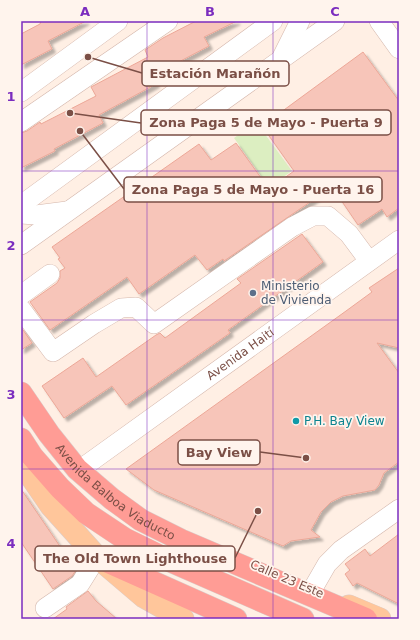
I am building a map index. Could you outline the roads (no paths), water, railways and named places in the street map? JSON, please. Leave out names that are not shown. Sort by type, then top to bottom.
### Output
[{"type":"highway","name":"Avenida Balboa Viaducto","points":[[21,393],[49,434],[77,469],[112,499],[141,520],[181,540],[366,619]]},
{"type":"highway","points":[[21,439],[32,456],[60,488],[86,513],[125,539],[170,561],[303,619]]},
{"type":"highway","points":[[97,557],[236,619]]},
{"type":"main road","name":"Calle 23 Este","points":[[21,380],[82,468],[118,498],[150,519],[188,537],[380,619]]},
{"type":"main road","points":[[21,462],[51,506],[97,557],[144,597],[183,619]]},
{"type":"street","points":[[21,92],[118,21]]},
{"type":"street","points":[[21,122],[168,21]]},
{"type":"street","points":[[21,205],[273,21]]},
{"type":"street","points":[[281,60],[300,21]]},
{"type":"street","points":[[21,245],[335,21]]},
{"type":"street","points":[[379,21],[399,49]]},
{"type":"street","points":[[21,214],[36,215],[69,211]]},
{"type":"street","points":[[21,309],[53,352],[94,324],[121,308],[136,307],[154,324],[292,227],[313,216],[328,216],[349,234],[369,262]]},
{"type":"street","name":"Avenida Haití","points":[[82,468],[399,240]]},
{"type":"street","points":[[21,295],[50,274]]},
{"type":"street","points":[[312,590],[327,564],[341,550],[399,509]]},
{"type":"street","points":[[46,608],[80,584],[97,557]]},
{"type":"place","name":"Estación Marañón","points":[[88,57]]},
{"type":"place","name":"Zona Paga 5 de Mayo - Puerta 9","points":[[70,113]]},
{"type":"place","name":"Zona Paga 5 de Mayo - Puerta 16","points":[[80,131]]},
{"type":"place","name":"Ministerio de Vivienda","points":[[253,293]]},
{"type":"place","name":"P.H. Bay View","points":[[296,421]]},
{"type":"place","name":"Bay View","points":[[306,458]]},
{"type":"place","name":"The Old Town Lighthouse","points":[[258,511]]}]
